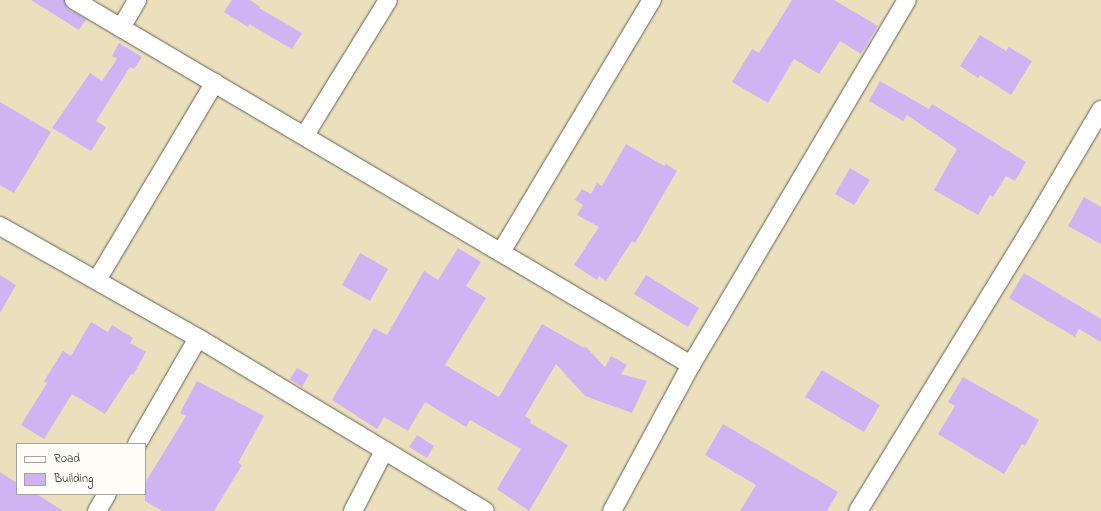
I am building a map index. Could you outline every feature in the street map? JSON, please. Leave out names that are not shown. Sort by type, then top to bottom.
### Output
[{"type":"street","points":[[74,0],[305,135],[691,365]]},
{"type":"street","points":[[121,28],[137,0]]},
{"type":"street","points":[[305,135],[388,0]]},
{"type":"street","points":[[501,252],[652,0]]},
{"type":"street","points":[[612,511],[691,365],[907,0]]},
{"type":"street","points":[[97,280],[215,82]]},
{"type":"street","points":[[858,511],[1029,232],[1101,110]]},
{"type":"street","points":[[3,234],[97,280],[198,338],[485,511]]},
{"type":"street","points":[[137,443],[198,338]]},
{"type":"street","points":[[352,511],[384,451]]},
{"type":"street","points":[[97,511],[106,495]]},
{"type":"building","points":[[31,0],[64,0],[68,9],[86,19],[79,30]]},
{"type":"building","points":[[232,0],[250,0],[260,7],[259,8],[302,33],[292,49],[249,24],[248,27],[224,12]]},
{"type":"building","points":[[792,0],[834,0],[878,26],[861,54],[840,41],[819,74],[794,59],[768,103],[732,82],[752,49],[759,53]]},
{"type":"building","points":[[980,35],[1006,51],[1009,47],[1032,61],[1011,95],[980,75],[978,78],[960,66]]},
{"type":"building","points":[[119,43],[142,57],[134,69],[130,67],[96,121],[106,127],[91,151],[52,128],[90,73],[102,81],[117,59],[112,56]]},
{"type":"building","points":[[880,81],[929,109],[932,104],[1026,162],[1015,181],[1006,176],[993,197],[990,195],[978,215],[934,190],[957,149],[907,115],[903,121],[869,101]]},
{"type":"building","points":[[0,102],[51,132],[14,193],[0,185]]},
{"type":"building","points":[[626,144],[664,166],[666,164],[677,171],[635,243],[632,241],[606,281],[599,276],[597,280],[574,265],[599,227],[577,215],[583,205],[575,200],[582,189],[591,194],[597,183],[602,186]]},
{"type":"building","points":[[850,168],[870,180],[854,205],[835,194]]},
{"type":"building","points":[[1084,197],[1101,207],[1101,244],[1068,226]]},
{"type":"building","points":[[458,248],[481,262],[466,286],[486,298],[445,365],[499,397],[542,324],[584,348],[585,346],[605,367],[611,356],[627,365],[621,374],[647,381],[632,413],[585,396],[556,364],[525,416],[531,420],[530,423],[568,445],[529,511],[497,489],[521,449],[470,420],[466,427],[425,402],[408,431],[384,417],[377,429],[332,400],[374,328],[387,335],[424,271],[438,280]]},
{"type":"building","points":[[360,253],[388,269],[370,301],[342,285]]},
{"type":"building","points":[[1024,273],[1101,319],[1101,342],[1079,329],[1075,337],[1009,298]]},
{"type":"building","points":[[0,275],[16,285],[0,313]]},
{"type":"building","points":[[646,275],[699,308],[688,327],[634,294]]},
{"type":"building","points":[[91,322],[108,332],[112,325],[133,338],[130,343],[146,352],[133,375],[131,374],[105,414],[72,394],[44,439],[21,425],[47,383],[44,381],[63,351],[71,356]]},
{"type":"building","points":[[297,368],[309,375],[302,387],[290,379]]},
{"type":"building","points":[[822,370],[880,405],[864,432],[805,397]]},
{"type":"building","points":[[963,377],[1039,420],[1025,446],[1022,444],[1004,474],[938,434],[955,406],[948,402]]},
{"type":"building","points":[[197,381],[264,416],[238,463],[242,465],[214,511],[162,511],[145,501],[146,481],[186,416],[180,413]]},
{"type":"building","points":[[723,424],[838,492],[827,511],[740,511],[756,485],[705,455]]},
{"type":"building","points":[[417,435],[434,446],[427,458],[409,447]]},
{"type":"building","points":[[0,472],[16,482],[16,495],[39,495],[63,511],[0,511]]}]
